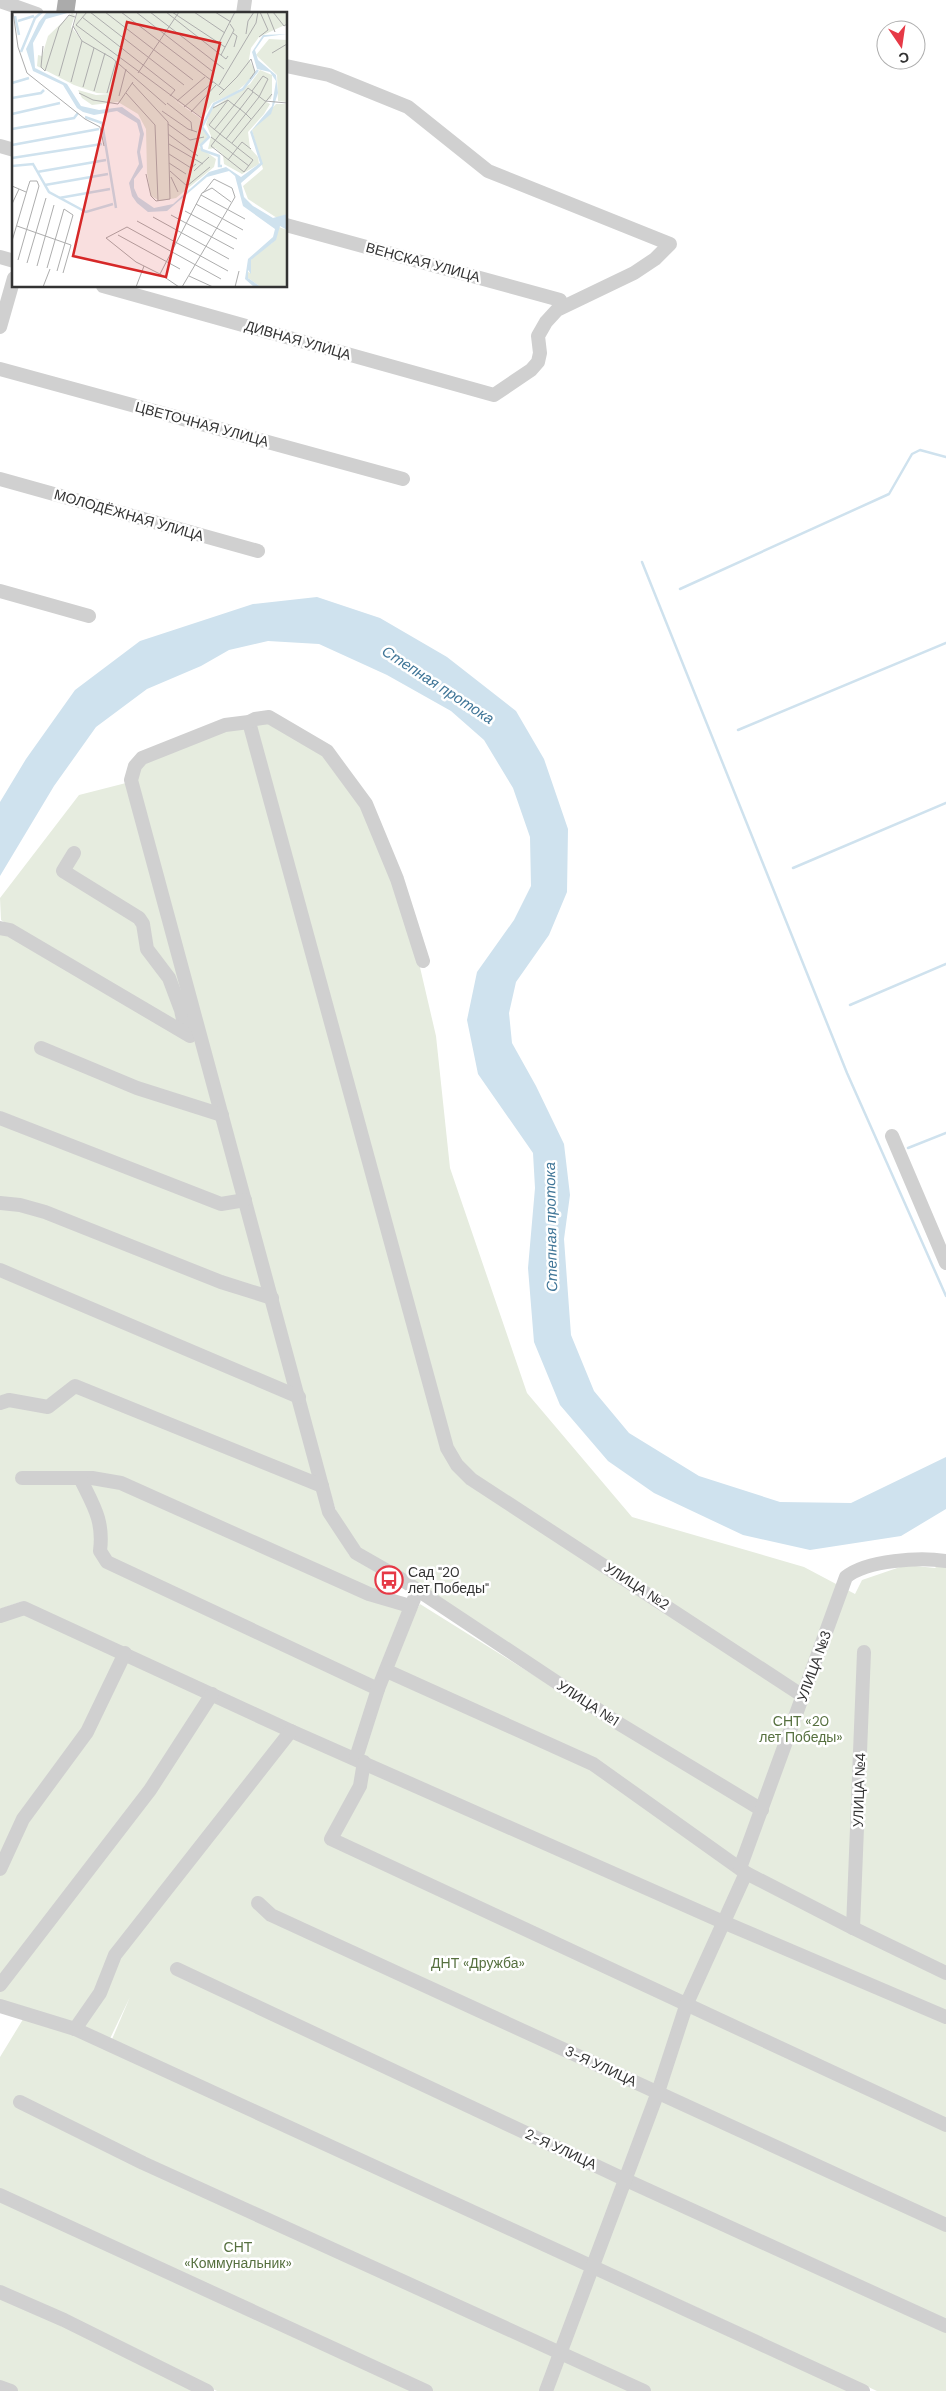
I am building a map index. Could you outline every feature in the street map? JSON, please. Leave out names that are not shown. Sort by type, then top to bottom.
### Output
[{"type":"street","points":[[0,1],[31,12]]},
{"type":"street","name":"ДИВНАЯ УЛИЦА","points":[[110,288],[494,395],[531,370],[538,362],[540,353],[538,336],[546,322],[558,310],[634,273],[656,259],[670,244],[488,171],[408,107],[329,75],[288,66]]},
{"type":"street","name":"ВЕНСКАЯ УЛИЦА","points":[[288,226],[560,300]]},
{"type":"street","points":[[0,327],[12,285]]},
{"type":"street","name":"ЦВЕТОЧНАЯ УЛИЦА","points":[[0,369],[404,480]]},
{"type":"street","name":"МОЛОДЁЖНАЯ УЛИЦА","points":[[0,479],[258,551]]},
{"type":"street","points":[[0,591],[89,616]]},
{"type":"street","name":"УЛИЦА №1","points":[[423,961],[397,878],[366,804],[327,751],[270,717],[255,718],[249,722],[225,725],[142,758],[135,766],[131,780],[329,1512],[356,1553],[418,1590],[618,1723],[762,1810]]},
{"type":"street","name":"УЛИЦА №2","points":[[249,722],[447,1448],[457,1465],[471,1479],[803,1696]]},
{"type":"street","points":[[74,853],[63,871],[138,918],[143,924],[147,949],[169,978],[181,1010],[186,1034]]},
{"type":"street","points":[[0,928],[10,930],[201,1042]]},
{"type":"street","points":[[41,1048],[137,1088],[222,1115]]},
{"type":"street","points":[[0,1118],[220,1204],[245,1200]]},
{"type":"street","points":[[892,1136],[946,1263]]},
{"type":"street","points":[[0,1203],[20,1205],[45,1212],[221,1282],[272,1298]]},
{"type":"street","points":[[0,1270],[299,1396]]},
{"type":"street","points":[[0,1403],[9,1400],[48,1408],[75,1386],[322,1486]]},
{"type":"street","points":[[22,1478],[80,1478],[121,1483],[369,1594],[410,1606]]},
{"type":"street","points":[[80,1478],[101,1523],[100,1551],[107,1562],[378,1689]]},
{"type":"street","name":"УЛИЦА №3","points":[[546,2391],[658,2092],[687,2003],[723,1922],[743,1870],[762,1810],[846,1577],[854,1571],[905,1559],[946,1561]]},
{"type":"street","points":[[418,1590],[410,1606],[387,1671],[378,1689],[360,1760],[360,1786],[331,1840],[687,2003],[946,2125]]},
{"type":"street","points":[[0,1616],[24,1608],[291,1731],[723,1922],[946,2017]]},
{"type":"street","name":"УЛИЦА №4","points":[[853,1928],[864,1652]]},
{"type":"street","points":[[0,1869],[23,1819],[88,1732],[125,1654]]},
{"type":"street","points":[[387,1671],[593,1764],[743,1870],[853,1928],[946,1973]]},
{"type":"street","points":[[0,1985],[150,1790],[212,1694]]},
{"type":"street","points":[[75,2029],[100,1993],[115,1954],[291,1731]]},
{"type":"street","name":"3-Я УЛИЦА","points":[[258,1903],[271,1915],[946,2225]]},
{"type":"street","name":"2-Я УЛИЦА","points":[[177,1969],[626,2180],[946,2326]]},
{"type":"street","points":[[0,2006],[75,2029],[863,2391]]},
{"type":"street","points":[[20,2102],[143,2163],[644,2391]]},
{"type":"street","points":[[0,2195],[426,2391]]},
{"type":"street","points":[[0,2292],[64,2320],[206,2391]]},
{"type":"street","points":[[0,2387],[11,2391]]},
{"type":"green space","points":[[268,720],[324,754],[361,805],[391,880],[419,963],[436,1036],[450,1168],[527,1393],[632,1517],[804,1567],[855,1594],[862,1580],[906,1565],[935,1568],[946,1557],[946,1967],[758,1876],[597,1764],[594,1769],[703,1843],[752,1882],[946,1977],[946,2391],[877,2391],[696,2307],[110,2044],[130,1997],[105,2049],[851,2391],[217,2391],[0,2287],[0,2057],[25,2016],[0,2001],[0,1621],[24,1610],[335,1756],[339,1748],[23,1601],[0,1609],[0,931],[7,924],[1,920],[0,898],[79,795],[126,783],[325,1507],[349,1555],[387,1579],[376,1602],[414,1614],[420,1604],[610,1723],[614,1714],[362,1550],[339,1520],[321,1464],[135,775],[141,762],[226,728]]},
{"type":"green space","points":[[0,2298],[63,2322],[197,2391],[0,2391]]},
{"type":"water","name":"Степная протока","points":[[317,597],[380,618],[447,657],[516,711],[544,759],[568,829],[567,892],[549,935],[516,982],[509,1013],[512,1043],[536,1086],[564,1144],[570,1195],[564,1239],[571,1335],[594,1391],[629,1433],[699,1476],[780,1502],[851,1503],[946,1457],[946,1509],[901,1536],[810,1550],[743,1535],[654,1493],[608,1461],[560,1405],[534,1342],[528,1268],[535,1188],[533,1153],[478,1074],[467,1020],[477,972],[514,920],[531,886],[530,837],[513,788],[484,740],[451,711],[387,675],[319,644],[268,641],[229,650],[201,666],[147,689],[96,727],[54,786],[0,876],[0,802],[26,759],[75,690],[140,641],[253,604]]},
{"type":"waterway","points":[[680,589],[889,494],[912,454],[920,450],[946,457]]},
{"type":"waterway","points":[[642,562],[847,1073],[946,1296]]},
{"type":"waterway","points":[[738,730],[946,643]]},
{"type":"waterway","points":[[793,868],[946,803]]},
{"type":"waterway","points":[[850,1005],[946,964]]},
{"type":"waterway","points":[[908,1148],[946,1133]]},
{"type":"place","name":"Сад \"20 лет Победы\"","points":[[389,1580]]},
{"type":"park label","name":"СНТ «20 лет Победы»","points":[[801,1729]]},
{"type":"park label","name":"ДНТ «Дружба»","points":[[478,1963]]},
{"type":"park label","name":"СНТ «Коммунальник»","points":[[238,2256]]}]
